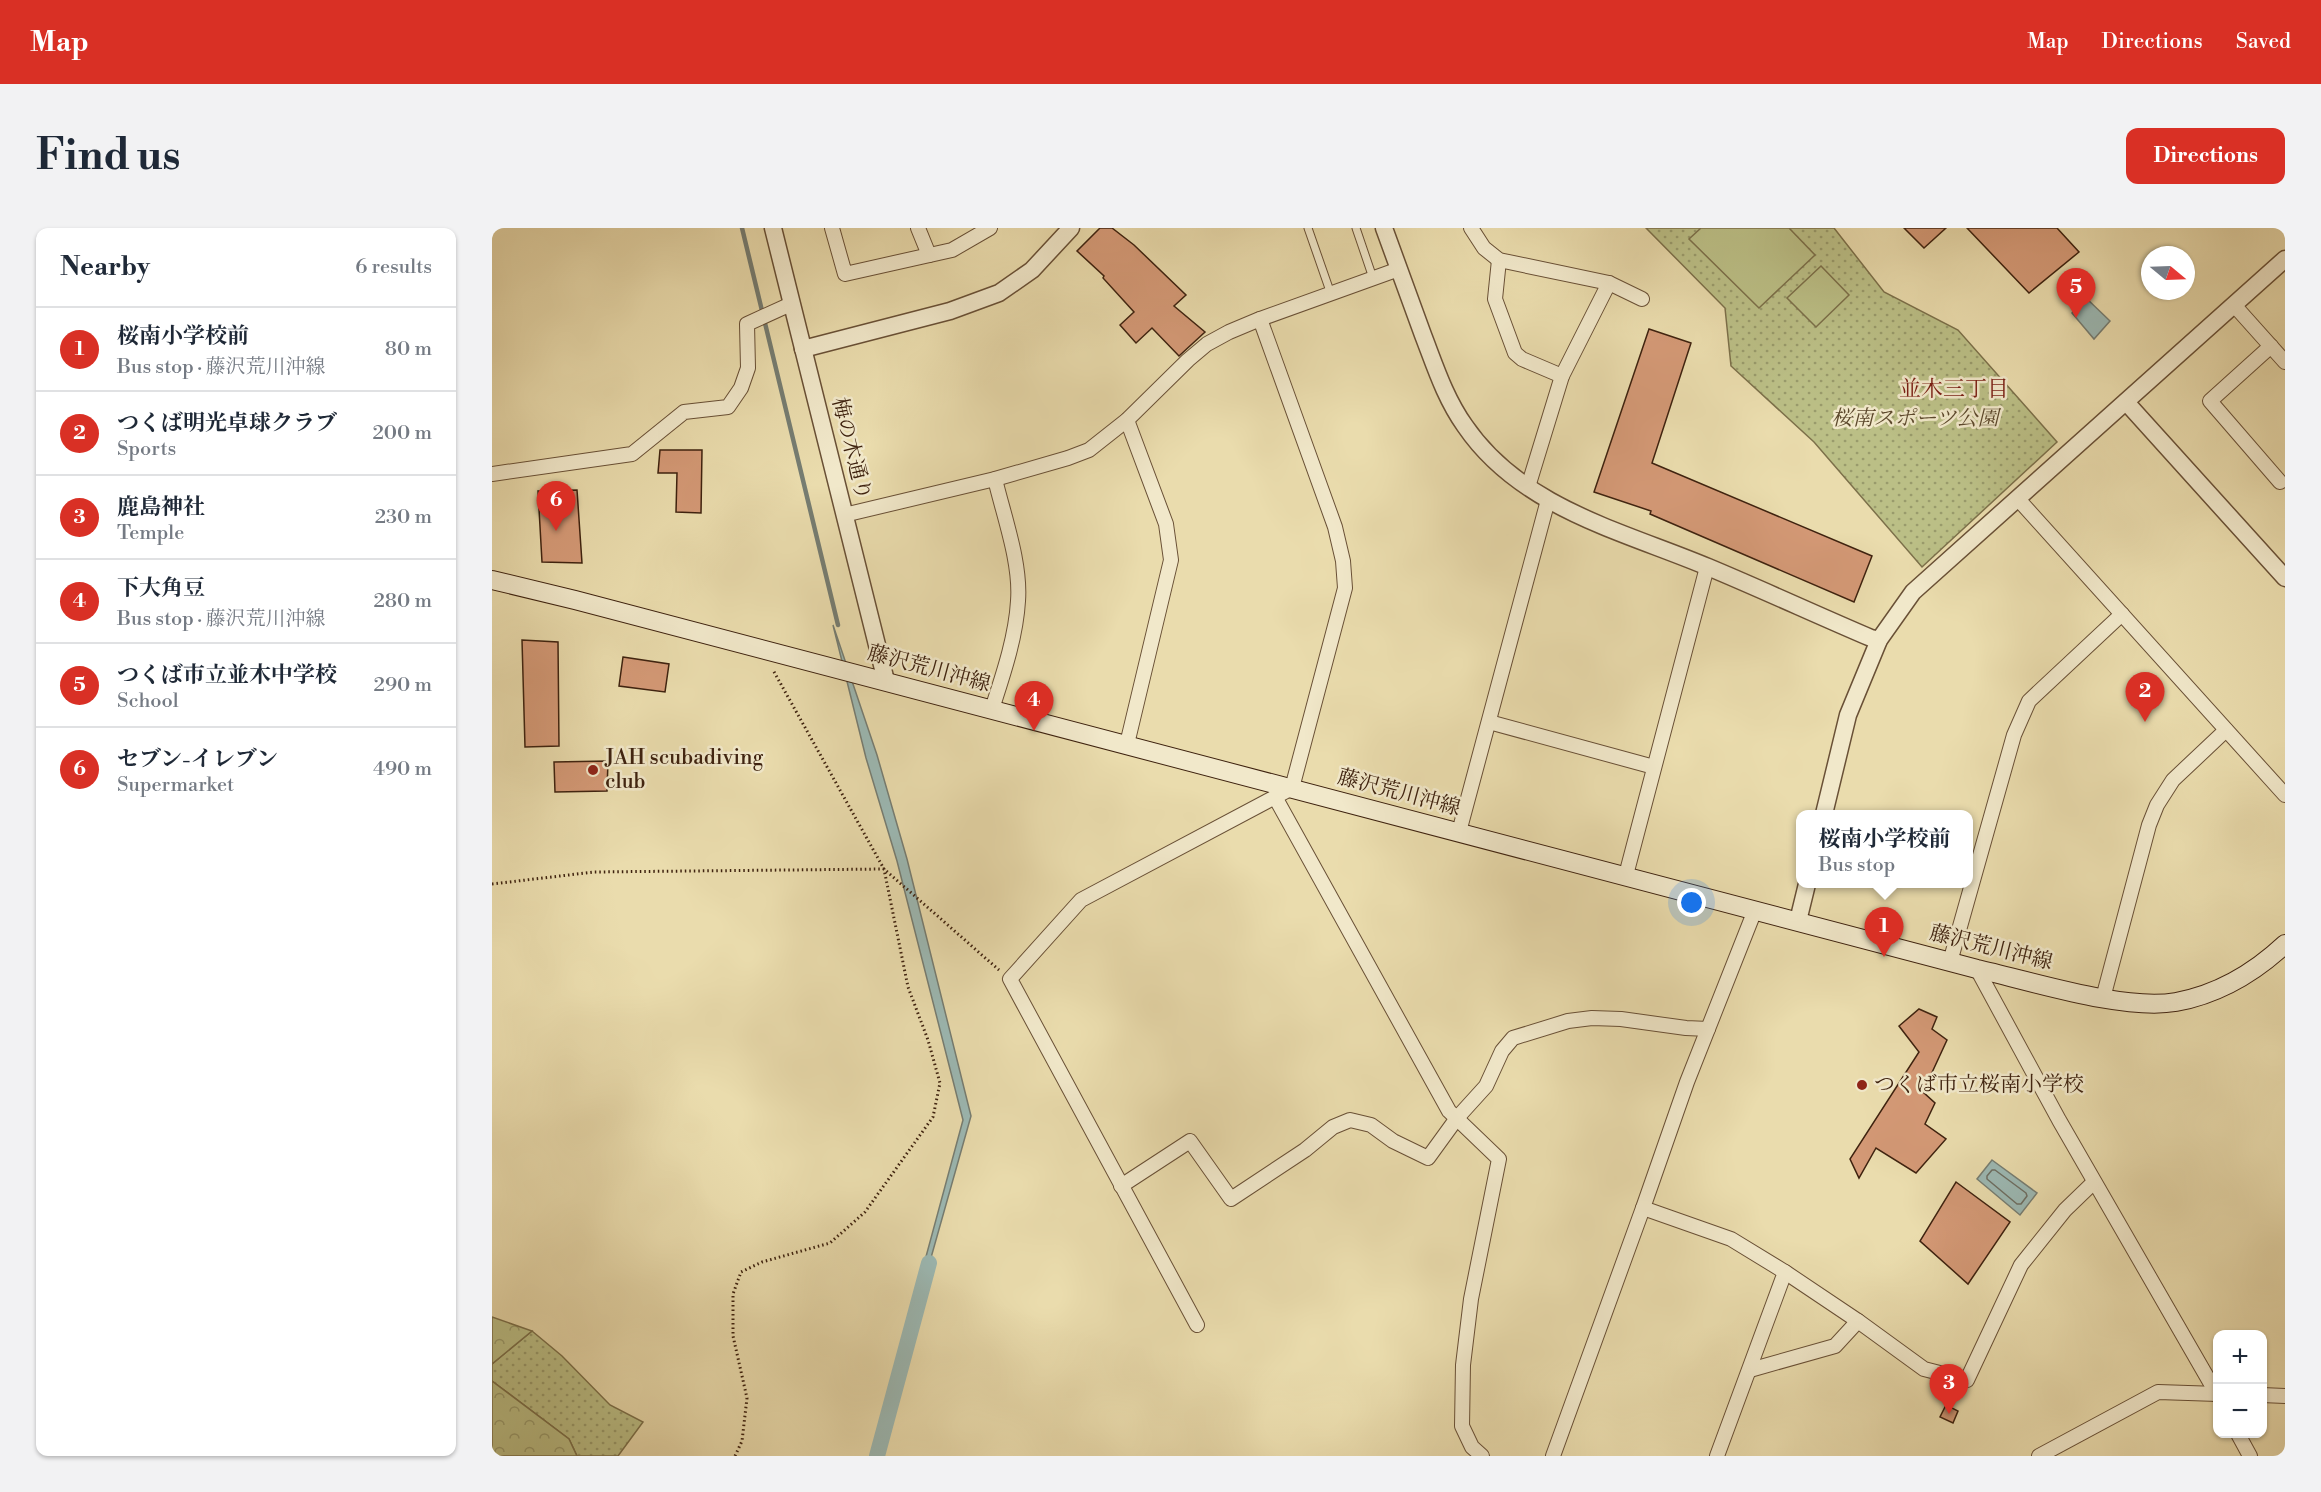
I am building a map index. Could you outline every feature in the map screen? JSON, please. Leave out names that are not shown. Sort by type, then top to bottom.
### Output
[{"type":"main road","name":"藤沢荒川沖線","points":[[492,580],[1127,744],[1950,962],[2103,998],[2175,1002],[2212,992],[2241,979],[2285,945]]},
{"type":"street","name":"梅の木通り","points":[[773,228],[886,681]]},
{"type":"street","points":[[832,228],[845,274],[952,250],[976,232],[990,228]]},
{"type":"street","points":[[918,228],[929,255]]},
{"type":"street","points":[[803,349],[950,311],[999,293],[1032,270],[1071,228]]},
{"type":"street","points":[[1384,228],[1445,393],[1465,426],[1488,454],[1514,479],[1548,500],[1592,522],[1707,567],[1879,640]]},
{"type":"street","points":[[1471,228],[1484,248],[1499,260],[1609,283],[1642,299]]},
{"type":"street","points":[[1825,810],[1848,715],[1879,640],[1913,592],[2285,259]]},
{"type":"street","points":[[1499,260],[1495,299],[1515,353],[1522,359],[1562,376]]},
{"type":"street","points":[[844,516],[995,479],[1089,450],[1127,420],[1207,344],[1260,319],[1399,269]]},
{"type":"street","points":[[1528,487],[1562,376],[1609,283]]},
{"type":"street","points":[[492,474],[632,454],[684,412],[728,407],[741,388],[748,368],[747,324],[791,304]]},
{"type":"street","points":[[2234,305],[2285,362]]},
{"type":"street","points":[[1197,1325],[1010,979],[1081,900],[1292,788],[1345,588],[1343,561],[1335,527],[1260,319]]},
{"type":"street","points":[[2271,346],[2210,401],[2280,482]]},
{"type":"street","points":[[2126,402],[2285,578]]},
{"type":"street","points":[[1127,420],[1166,524],[1171,560],[1127,744]]},
{"type":"street","points":[[992,709],[1016,619],[1018,600],[1016,570],[995,479]]},
{"type":"street","points":[[2018,499],[2285,795]]},
{"type":"street","points":[[1459,832],[1548,500]]},
{"type":"street","points":[[1626,875],[1707,567]]},
{"type":"street","points":[[1973,880],[2014,735],[2030,701],[2122,614]]},
{"type":"street","points":[[1489,722],[1654,767]]},
{"type":"street","points":[[2103,998],[2149,825],[2157,805],[2173,780],[2226,730]]},
{"type":"street","points":[[1275,797],[1449,1111],[1499,1159],[1471,1299],[1463,1365],[1461,1426],[1472,1447],[1482,1456]]},
{"type":"street","points":[[1798,921],[1806,888]]},
{"type":"street","points":[[1950,962],[1971,888]]},
{"type":"street","points":[[1553,1456],[1708,1029],[1755,910]]},
{"type":"street","points":[[1977,969],[2094,1182],[2213,1388]]},
{"type":"street","points":[[1121,1186],[1190,1142],[1232,1199],[1305,1150],[1333,1127],[1350,1120],[1371,1125],[1394,1141],[1428,1158],[1457,1118],[1486,1086],[1502,1051],[1513,1038],[1568,1021],[1592,1018],[1621,1019],[1686,1029],[1708,1029]]},
{"type":"street","points":[[1643,1208],[1731,1239],[1858,1321],[1924,1369],[1967,1380],[2021,1265],[2065,1210],[2094,1182]]},
{"type":"street","points":[[1717,1456],[1785,1272]]},
{"type":"street","points":[[1750,1370],[1835,1346],[1858,1321]]},
{"type":"street","points":[[2039,1456],[2158,1392],[2213,1395]]},
{"type":"street","points":[[2267,1395],[2285,1396]]},
{"type":"street","points":[[2240,1438],[2250,1456]]},
{"type":"lane","points":[[1308,228],[1331,294]]},
{"type":"lane","points":[[1356,228],[1373,278]]},
{"type":"path","points":[[735,1456],[742,1441],[747,1398],[733,1336],[733,1294],[741,1272],[762,1262],[830,1243],[865,1212],[933,1118],[940,1083],[928,1040],[908,987],[884,868],[770,664],[769,651]]},
{"type":"path","points":[[492,884],[594,872],[884,868],[1010,979]]},
{"type":"green space","name":"桜南スポーツ公園","points":[[1646,228],[1834,228],[1884,292],[1958,330],[2057,442],[1922,567],[1814,442],[1731,366],[1725,308]]},
{"type":"green space","points":[[1701,228],[1789,228],[1815,255],[1759,308],[1689,239]]},
{"type":"green space","points":[[1821,266],[1849,295],[1816,327],[1787,298]]},
{"type":"green space","points":[[492,1317],[532,1331],[492,1364]]},
{"type":"green space","points":[[532,1331],[562,1356],[610,1405],[643,1422],[618,1456],[577,1456],[569,1439],[492,1381],[492,1364]]},
{"type":"green space","points":[[492,1381],[569,1439],[577,1456],[492,1456]]},
{"type":"water","points":[[2085,297],[2110,321],[2094,339],[2072,313]]},
{"type":"water","points":[[833,625],[877,755],[907,859],[971,1116],[875,1456],[872,1456],[963,1120],[897,861],[866,758]]},
{"type":"water","points":[[1992,1160],[2037,1193],[2020,1215],[1977,1179]]},
{"type":"building","points":[[1100,228],[1112,228],[1134,245],[1186,295],[1174,306],[1205,332],[1179,356],[1152,328],[1136,343],[1120,325],[1134,312],[1103,278],[1104,276],[1077,251]]},
{"type":"building","points":[[1904,228],[1946,228],[1924,248]]},
{"type":"building","points":[[1967,228],[2057,228],[2079,252],[2029,293]]},
{"type":"building","points":[[1649,329],[1691,343],[1652,463],[1872,556],[1854,602],[1650,514],[1651,511],[1594,492]]},
{"type":"building","points":[[660,450],[702,450],[701,513],[676,512],[677,473],[658,473]]},
{"type":"building","points":[[577,490],[582,563],[542,562],[538,491]]},
{"type":"building","points":[[522,640],[558,642],[559,746],[525,747]]},
{"type":"building","points":[[623,657],[669,664],[665,692],[619,686]]},
{"type":"building","points":[[608,761],[607,791],[555,792],[554,762]]},
{"type":"building","points":[[1919,1009],[1937,1017],[1932,1029],[1947,1040],[1923,1092],[1935,1103],[1925,1124],[1946,1139],[1916,1173],[1876,1148],[1859,1178],[1850,1159],[1919,1052],[1899,1026]]},
{"type":"building","points":[[1956,1182],[2010,1222],[1968,1284],[1920,1241]]},
{"type":"building","points":[[1946,1405],[1958,1411],[1953,1423],[1940,1417]]},
{"type":"waterway","points":[[742,228],[838,625]]},
{"type":"waterway","points":[[877,1456],[929,1263]]},
{"type":"place","name":"つくば市立並木中学校","points":[[2076,318]]},
{"type":"place","name":"セブン-イレブン","points":[[556,531]]},
{"type":"place","name":"つくば明光卓球クラブ","points":[[2145,722]]},
{"type":"place","name":"下大角豆","points":[[1034,731]]},
{"type":"place","name":"JAH scubadiving club","points":[[593,770]]},
{"type":"place","name":"桜南小学校前","points":[[1884,957]]},
{"type":"place","name":"つくば市立桜南小学校","points":[[1862,1085]]},
{"type":"place","name":"鹿島神社","points":[[1949,1414]]},
{"type":"district","name":"並木三丁目","points":[[1954,389]]}]
